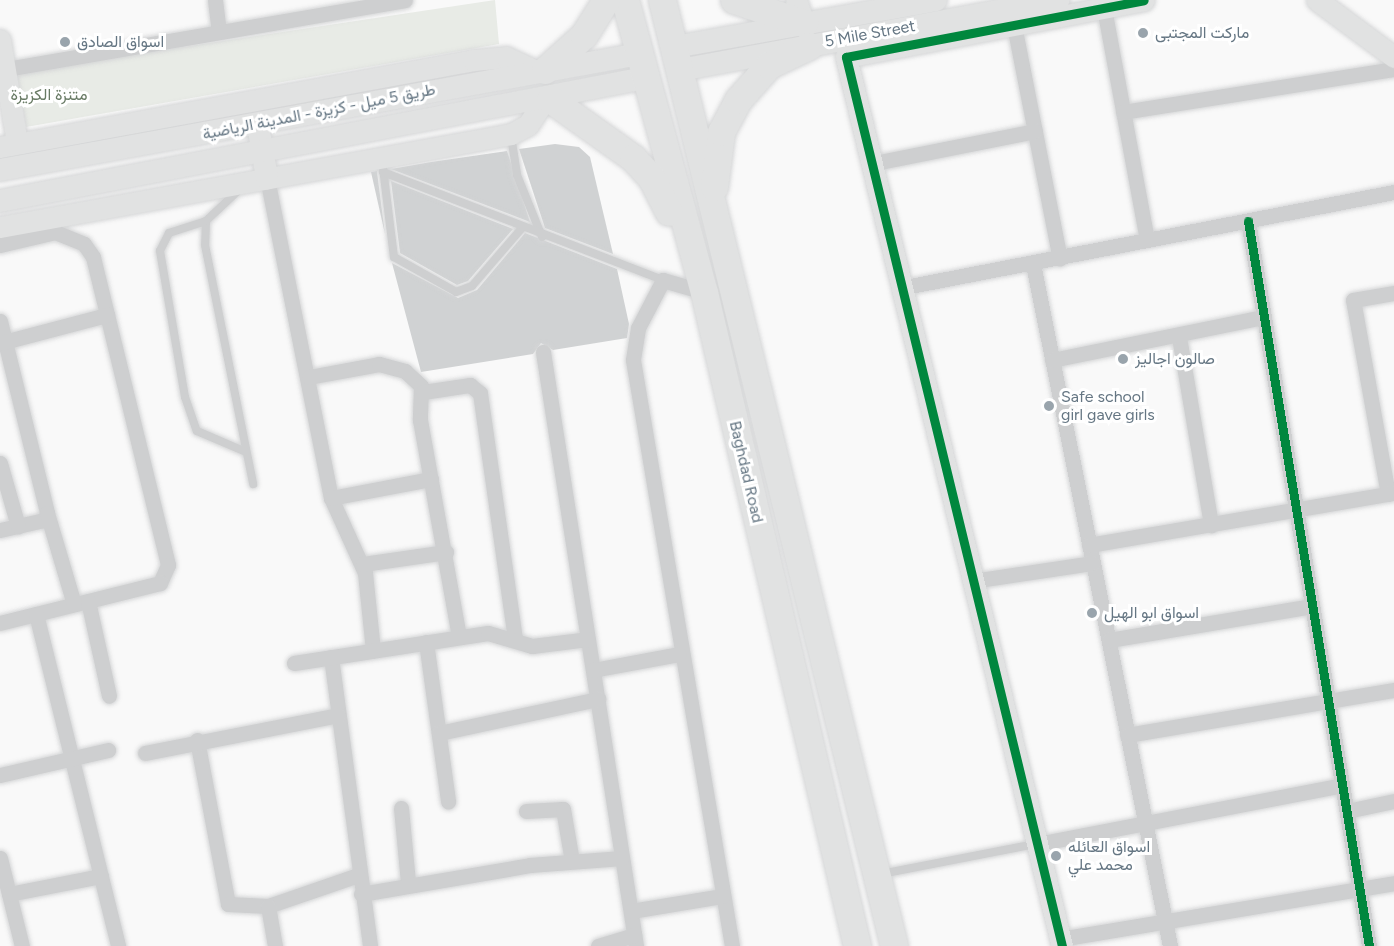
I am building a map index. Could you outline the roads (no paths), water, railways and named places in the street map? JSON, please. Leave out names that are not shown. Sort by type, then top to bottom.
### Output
[{"type":"highway","points":[[540,71],[584,35],[606,0]]},
{"type":"highway","name":"Baghdad Road","points":[[625,0],[692,256],[704,292],[857,946]]},
{"type":"highway","name":"Baghdad Road","points":[[662,0],[712,212],[894,946]]},
{"type":"highway","points":[[712,212],[721,132],[738,100],[803,23],[734,0]]},
{"type":"highway","points":[[547,100],[594,126],[651,177],[692,256]]},
{"type":"main road","name":"5 Mile Street","points":[[677,58],[803,23],[936,0]]},
{"type":"main road","name":"5 Mile Street","points":[[803,23],[1059,0]]},
{"type":"main road","name":"طريق 5 ميل - كزيزة - المدينة الرياضية","points":[[0,170],[540,71],[642,66]]},
{"type":"main road","name":"طريق 5 ميل - كزيزة - المدينة الرياضية","points":[[0,201],[547,100],[642,66]]},
{"type":"main road","points":[[257,124],[262,151],[257,180]]},
{"type":"street","points":[[215,0],[219,31]]},
{"type":"street","points":[[2,69],[405,0]]},
{"type":"street","points":[[1144,0],[846,57],[900,288],[1061,943],[1165,922],[1394,883]]},
{"type":"street","points":[[1317,0],[1394,57]]},
{"type":"street","points":[[1104,8],[1148,240]]},
{"type":"street","points":[[1014,25],[1060,259]]},
{"type":"street","points":[[0,40],[9,145],[481,58],[515,59],[540,71]]},
{"type":"street","points":[[1123,112],[1394,69]]},
{"type":"street","points":[[0,226],[257,180],[382,165],[511,134],[528,125],[547,100]]},
{"type":"street","points":[[870,164],[1035,131]]},
{"type":"street","points":[[257,180],[309,377],[331,498],[363,564],[373,651]]},
{"type":"street","points":[[900,288],[1060,259],[1394,192]]},
{"type":"street","points":[[1248,220],[1369,946]]},
{"type":"street","points":[[0,245],[55,232],[84,244],[93,257],[168,565],[160,583],[0,623]]},
{"type":"street","points":[[1033,264],[1170,946]]},
{"type":"street","points":[[704,292],[663,280],[638,328],[634,370],[679,654],[732,946]]},
{"type":"street","points":[[1089,546],[1391,494],[1353,300],[1394,293]]},
{"type":"street","points":[[2,343],[107,315]]},
{"type":"street","points":[[1052,360],[1179,337],[1264,317]]},
{"type":"street","points":[[0,321],[2,343],[47,513],[81,603],[109,696]]},
{"type":"street","points":[[1179,337],[1211,525]]},
{"type":"street","points":[[543,352],[635,940],[598,946]]},
{"type":"street","points":[[309,377],[388,365],[411,375],[423,392],[420,420],[446,552],[459,636]]},
{"type":"street","points":[[423,392],[470,385],[480,393],[515,639]]},
{"type":"street","points":[[0,463],[18,526]]},
{"type":"street","points":[[331,498],[431,479]]},
{"type":"street","points":[[0,530],[44,520],[47,513]]},
{"type":"street","points":[[363,564],[446,552]]},
{"type":"street","points":[[972,581],[1093,562]]},
{"type":"street","points":[[1108,640],[1312,606]]},
{"type":"street","points":[[36,614],[118,946]]},
{"type":"street","points":[[294,663],[495,632],[539,647],[588,639]]},
{"type":"street","points":[[426,642],[448,801]]},
{"type":"street","points":[[593,670],[679,654]]},
{"type":"street","points":[[331,657],[358,875],[370,946]]},
{"type":"street","points":[[1127,735],[1394,690]]},
{"type":"street","points":[[439,733],[598,699]]},
{"type":"street","points":[[145,753],[197,740],[338,715]]},
{"type":"street","points":[[197,740],[228,904],[268,906],[358,875]]},
{"type":"street","points":[[0,776],[108,750]]},
{"type":"street","points":[[1037,844],[1342,785]]},
{"type":"street","points":[[1347,811],[1394,801]]},
{"type":"street","points":[[401,808],[408,882]]},
{"type":"street","points":[[526,811],[563,809],[572,861]]},
{"type":"street","points":[[0,858],[22,946]]},
{"type":"street","points":[[361,894],[408,882],[572,861],[622,858]]},
{"type":"street","points":[[9,894],[101,876]]},
{"type":"street","points":[[631,910],[723,896]]},
{"type":"street","points":[[268,906],[274,946]]},
{"type":"lane","points":[[511,134],[517,175],[542,237]]},
{"type":"lane","points":[[382,165],[394,257],[456,292],[472,286],[522,228]]},
{"type":"lane","points":[[382,165],[542,237],[663,280]]},
{"type":"lane","points":[[246,452],[197,431],[186,397],[160,251],[169,233],[206,221],[257,180]]},
{"type":"lane","points":[[206,221],[205,245],[253,484]]},
{"type":"lane","points":[[877,874],[1037,844]]},
{"type":"place","name":"ماركت المجتبى","points":[[1143,33]]},
{"type":"place","name":"اسواق الصادق","points":[[65,42]]},
{"type":"place","name":"صالون اجاليز","points":[[1123,359]]},
{"type":"place","name":"Safe school girl gave girls","points":[[1049,406]]},
{"type":"place","name":"اسواق ابو الهيل","points":[[1092,613]]},
{"type":"place","name":"اسواق العائله محمد علي","points":[[1056,856]]},
{"type":"park label","name":"متنزة الكزيزة","points":[[49,95]]}]
